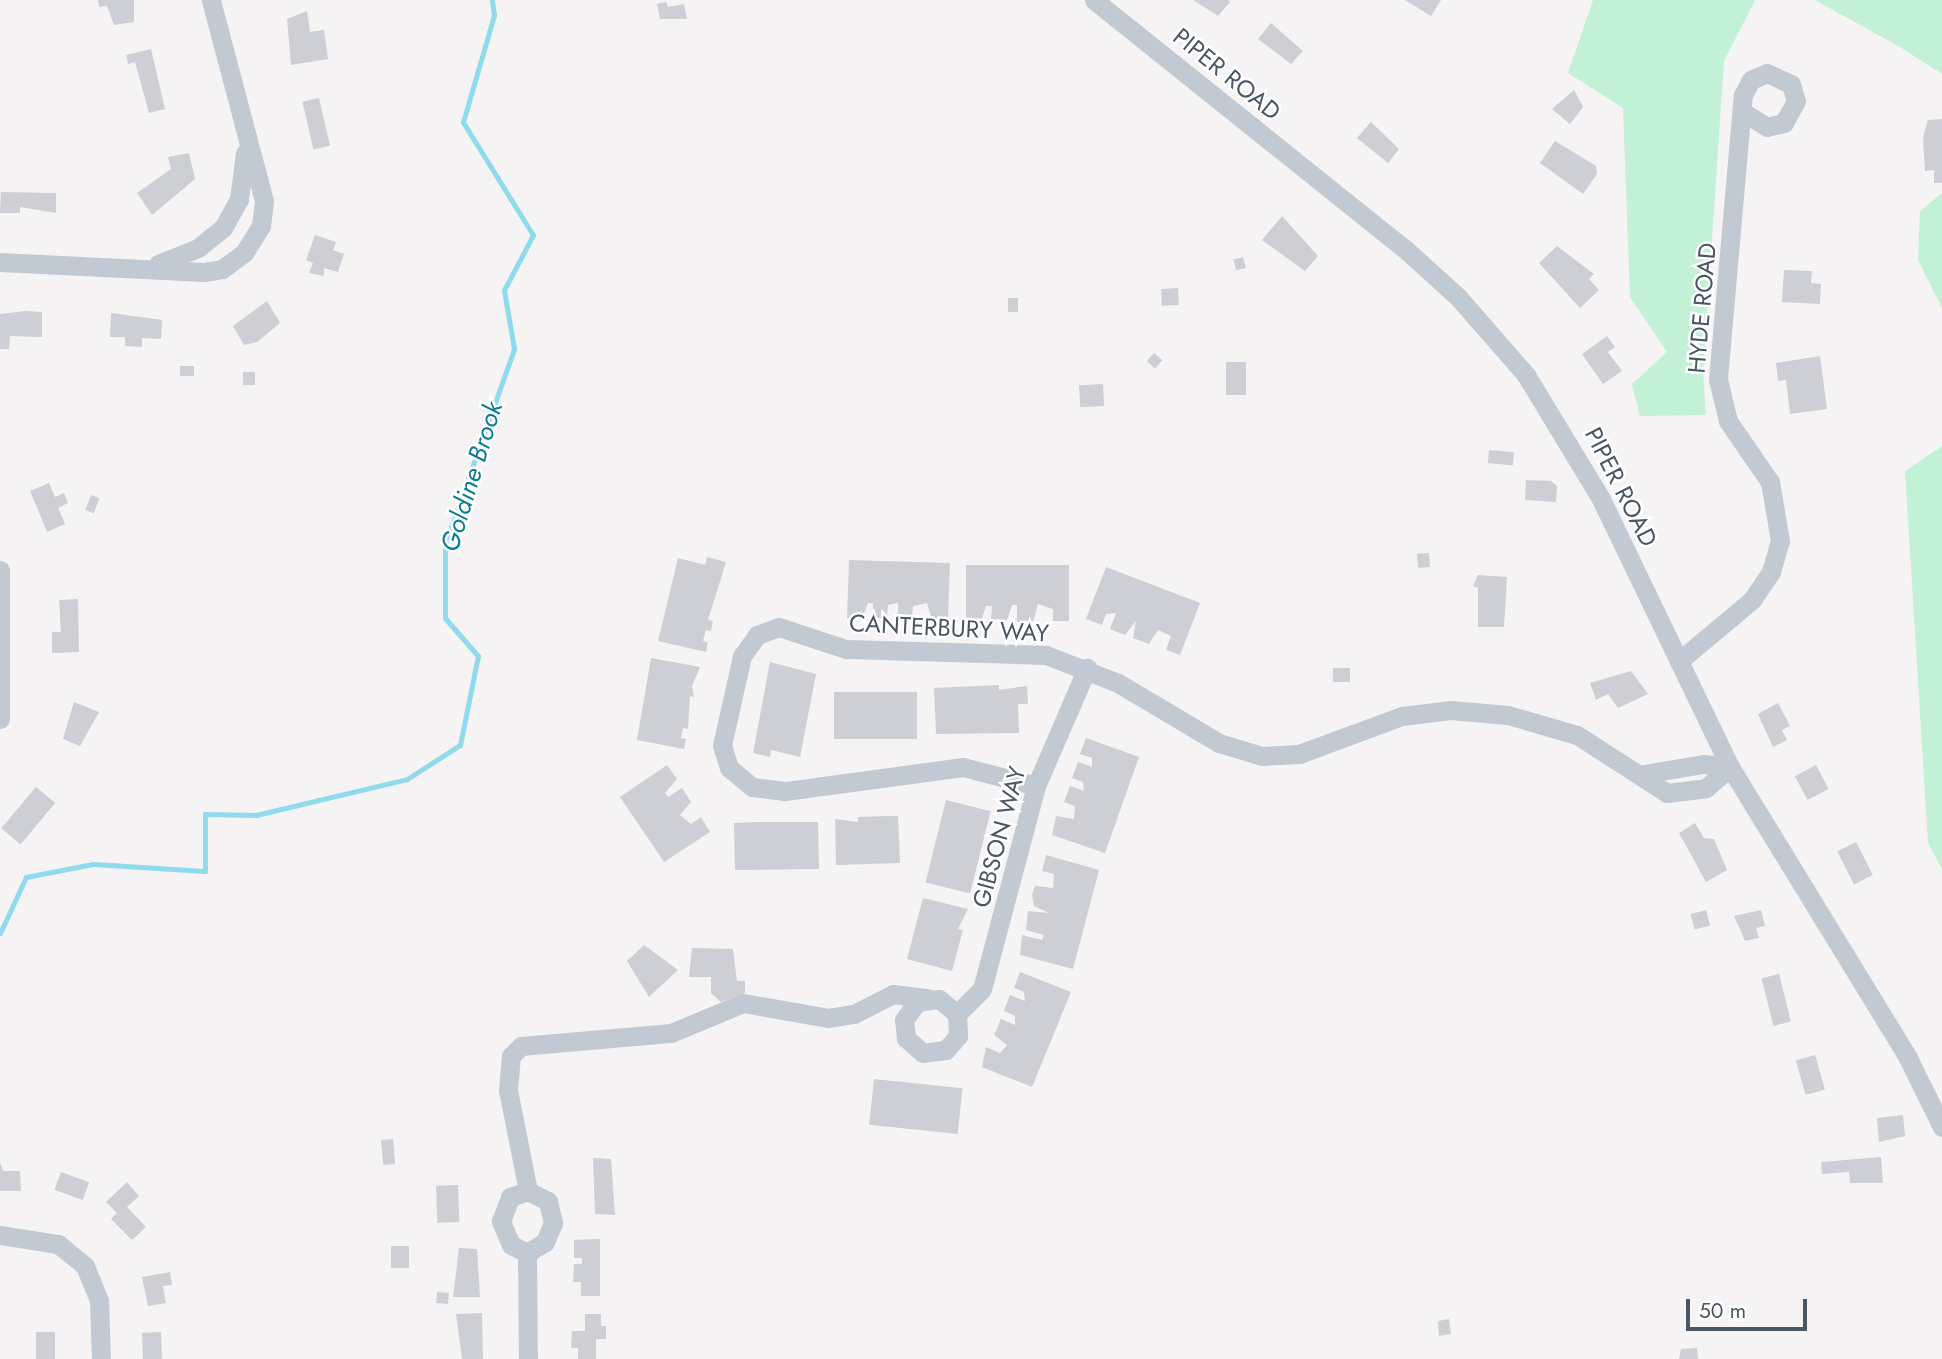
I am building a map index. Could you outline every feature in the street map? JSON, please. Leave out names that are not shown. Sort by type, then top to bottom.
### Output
[{"type":"street","points":[[0,262],[151,266],[213,271],[244,253],[264,209],[245,145],[211,0]]},
{"type":"street","name":"PIPER ROAD","points":[[1094,0],[1405,249],[1491,333],[1564,430],[1730,767],[1935,1092],[1942,1127]]},
{"type":"street","name":"HYDE ROAD","points":[[1679,661],[1752,600],[1771,572],[1780,541],[1770,482],[1728,421],[1718,379],[1745,113]]},
{"type":"street","points":[[151,266],[198,248],[223,228],[239,199],[245,145]]},
{"type":"street","points":[[0,570],[0,719]]},
{"type":"street","name":"CANTERBURY WAY","points":[[1036,786],[963,767],[785,791],[752,786],[734,774],[723,754],[739,663],[757,635],[786,627],[846,649],[1037,654],[1087,668],[1248,753],[1300,754],[1402,716],[1467,710],[1521,717],[1577,735],[1644,775],[1660,791],[1690,793],[1712,785],[1730,767]]},
{"type":"street","name":"GIBSON WAY","points":[[957,1014],[976,999],[985,982],[1036,786],[1087,668]]},
{"type":"street","points":[[528,1191],[508,1090],[511,1056],[521,1046],[671,1033],[743,1003],[828,1018],[854,1014],[893,994],[928,998],[944,1001],[957,1014],[959,1032],[950,1048],[937,1054],[919,1051],[906,1038],[904,1020],[913,1004],[928,998]]},
{"type":"street","points":[[527,1253],[545,1242],[553,1223],[548,1201],[528,1191]]},
{"type":"street","points":[[527,1253],[511,1245],[501,1221],[506,1201],[528,1191]]},
{"type":"street","points":[[0,1235],[58,1244],[85,1266],[99,1300],[101,1359]]},
{"type":"street","points":[[527,1253],[528,1359]]},
{"type":"green space","points":[[1593,0],[1755,0],[1724,61],[1703,373],[1706,415],[1640,416],[1632,384],[1667,352],[1630,297],[1623,108],[1568,73]]},
{"type":"green space","points":[[1815,0],[1942,0],[1942,74],[1900,47]]},
{"type":"green space","points":[[1942,193],[1942,308],[1918,260],[1920,211]]},
{"type":"green space","points":[[1942,446],[1942,869],[1928,843],[1905,471]]},
{"type":"building","points":[[98,0],[134,0],[134,22],[114,25],[107,6],[99,7]]},
{"type":"building","points":[[1193,0],[1228,0],[1230,2],[1218,16]]},
{"type":"building","points":[[1405,0],[1441,0],[1431,16]]},
{"type":"building","points":[[666,2],[668,7],[684,4],[687,19],[660,19],[657,4]]},
{"type":"building","points":[[307,11],[310,32],[324,30],[328,59],[291,65],[287,19]]},
{"type":"building","points":[[1271,23],[1303,51],[1291,64],[1258,39]]},
{"type":"building","points":[[151,49],[165,109],[149,113],[135,62],[128,64],[126,55]]},
{"type":"building","points":[[1574,90],[1583,107],[1570,124],[1552,109]]},
{"type":"building","points":[[319,98],[330,146],[313,150],[302,102]]},
{"type":"building","points":[[1942,119],[1942,183],[1934,183],[1934,170],[1925,171],[1923,137],[1928,120]]},
{"type":"building","points":[[1371,122],[1399,149],[1388,163],[1357,138]]},
{"type":"building","points":[[1555,141],[1596,166],[1597,174],[1583,194],[1540,163]]},
{"type":"building","points":[[189,153],[195,179],[152,215],[137,193],[171,169],[168,157]]},
{"type":"building","points":[[1,192],[56,193],[56,213],[20,207],[20,213],[0,213]]},
{"type":"building","points":[[1282,216],[1318,256],[1305,271],[1262,240]]},
{"type":"building","points":[[315,235],[336,242],[333,250],[344,254],[338,272],[324,268],[324,276],[309,273],[313,263],[306,260]]},
{"type":"building","points":[[1557,246],[1594,274],[1589,279],[1599,290],[1580,308],[1539,263]]},
{"type":"building","points":[[1243,257],[1246,268],[1236,270],[1233,260]]},
{"type":"building","points":[[1784,270],[1812,271],[1811,283],[1821,284],[1820,304],[1782,302]]},
{"type":"building","points":[[1178,288],[1179,305],[1162,306],[1161,289]]},
{"type":"building","points":[[1008,298],[1018,298],[1018,312],[1008,312]]},
{"type":"building","points":[[267,301],[280,323],[257,342],[244,345],[233,326]]},
{"type":"building","points":[[42,312],[42,337],[10,336],[9,349],[0,349],[0,314]]},
{"type":"building","points":[[111,313],[162,320],[161,339],[142,338],[142,347],[125,346],[125,337],[110,337]]},
{"type":"building","points":[[1607,336],[1615,347],[1608,352],[1622,371],[1603,384],[1582,354]]},
{"type":"building","points":[[1154,353],[1162,360],[1155,369],[1147,361]]},
{"type":"building","points":[[1820,356],[1827,409],[1790,414],[1786,380],[1778,381],[1776,363]]},
{"type":"building","points":[[1226,362],[1246,362],[1246,395],[1226,395]]},
{"type":"building","points":[[180,366],[194,366],[194,376],[180,376]]},
{"type":"building","points":[[243,372],[255,372],[255,385],[243,385]]},
{"type":"building","points":[[1103,384],[1104,406],[1080,407],[1079,385]]},
{"type":"building","points":[[1489,450],[1514,452],[1513,465],[1488,463]]},
{"type":"building","points":[[1526,480],[1551,481],[1557,486],[1556,502],[1525,500]]},
{"type":"building","points":[[49,483],[55,497],[64,493],[68,503],[58,508],[65,524],[47,532],[30,491]]},
{"type":"building","points":[[91,495],[99,498],[94,513],[85,510]]},
{"type":"building","points":[[1429,553],[1430,567],[1418,568],[1417,554]]},
{"type":"building","points":[[707,557],[726,562],[708,620],[713,621],[711,631],[706,630],[703,641],[708,642],[706,652],[658,641],[678,558],[705,565]]},
{"type":"building","points":[[849,560],[950,563],[948,620],[932,620],[927,603],[913,606],[912,619],[898,619],[898,603],[888,605],[887,618],[873,618],[873,603],[868,603],[862,618],[847,618]]},
{"type":"building","points":[[966,565],[1069,565],[1069,621],[1053,621],[1053,609],[1038,604],[1033,622],[1017,622],[1017,605],[1012,605],[1007,620],[991,620],[992,606],[986,606],[981,621],[966,621]]},
{"type":"building","points":[[1106,567],[1200,603],[1180,655],[1166,650],[1171,636],[1158,630],[1149,644],[1133,638],[1136,621],[1125,635],[1110,629],[1116,613],[1106,614],[1102,625],[1086,619]]},
{"type":"building","points":[[1478,575],[1507,577],[1504,627],[1478,627],[1478,588],[1473,586]]},
{"type":"building","points":[[78,599],[79,652],[52,653],[52,632],[61,632],[59,600]]},
{"type":"building","points":[[651,658],[700,667],[692,686],[694,697],[690,696],[688,729],[683,728],[681,738],[686,739],[684,749],[637,740]]},
{"type":"building","points":[[770,662],[816,674],[800,757],[771,750],[770,757],[753,753]]},
{"type":"building","points":[[1333,668],[1350,668],[1350,682],[1333,682]]},
{"type":"building","points":[[1631,671],[1648,694],[1618,708],[1608,694],[1596,700],[1590,683]]},
{"type":"building","points":[[999,685],[999,690],[1027,686],[1028,704],[1018,704],[1019,733],[936,734],[934,688]]},
{"type":"building","points":[[834,692],[917,692],[917,739],[834,739]]},
{"type":"building","points":[[74,702],[99,712],[80,746],[63,739]]},
{"type":"building","points":[[1778,703],[1790,726],[1782,730],[1787,740],[1773,747],[1758,714]]},
{"type":"building","points":[[1086,738],[1139,757],[1105,853],[1052,835],[1056,816],[1074,819],[1075,806],[1064,802],[1070,786],[1084,791],[1083,782],[1072,778],[1078,762],[1092,767],[1092,758],[1080,754]]},
{"type":"building","points":[[667,765],[677,779],[665,793],[668,797],[682,788],[691,802],[680,815],[691,824],[701,817],[710,832],[664,862],[620,797]]},
{"type":"building","points":[[1816,765],[1829,789],[1807,800],[1795,776]]},
{"type":"building","points":[[36,787],[55,803],[20,844],[1,828]]},
{"type":"building","points":[[946,800],[991,811],[970,894],[925,882]]},
{"type":"building","points":[[898,816],[900,863],[836,865],[835,819],[858,822],[858,817]]},
{"type":"building","points":[[818,822],[819,869],[735,870],[734,823]]},
{"type":"building","points":[[1695,823],[1704,838],[1714,839],[1727,870],[1706,882],[1679,833]]},
{"type":"building","points":[[1856,842],[1873,875],[1854,885],[1837,852]]},
{"type":"building","points":[[1046,855],[1099,870],[1073,969],[1020,955],[1022,935],[1042,940],[1044,935],[1026,930],[1028,911],[1049,913],[1034,906],[1032,895],[1035,886],[1053,888],[1054,874],[1042,871]]},
{"type":"building","points":[[923,898],[968,909],[958,929],[963,930],[952,971],[907,959]]},
{"type":"building","points":[[1706,910],[1710,925],[1695,930],[1691,914]]},
{"type":"building","points":[[1761,910],[1765,926],[1756,928],[1759,938],[1745,941],[1734,916]]},
{"type":"building","points":[[644,945],[678,970],[649,997],[627,961]]},
{"type":"building","points":[[692,948],[733,949],[737,981],[745,981],[745,993],[721,1002],[711,993],[711,977],[689,977]]},
{"type":"building","points":[[1020,972],[1071,992],[1032,1087],[982,1067],[986,1047],[1000,1053],[1007,1045],[994,1035],[1001,1019],[1015,1025],[1015,1016],[1004,1011],[1010,995],[1025,1001],[1024,992],[1014,988]]},
{"type":"building","points":[[1779,974],[1791,1022],[1773,1026],[1762,978]]},
{"type":"building","points":[[1815,1055],[1825,1090],[1806,1095],[1796,1061]]},
{"type":"building","points":[[874,1079],[963,1088],[958,1134],[869,1125]]},
{"type":"building","points":[[1903,1115],[1905,1136],[1879,1142],[1877,1118]]},
{"type":"building","points":[[393,1139],[395,1164],[383,1165],[381,1140]]},
{"type":"building","points":[[1881,1157],[1883,1183],[1850,1183],[1849,1172],[1822,1174],[1821,1162]]},
{"type":"building","points":[[593,1158],[611,1159],[615,1215],[595,1214]]},
{"type":"building","points":[[0,1163],[3,1171],[20,1171],[21,1191],[0,1191]]},
{"type":"building","points":[[61,1172],[89,1182],[83,1200],[55,1190]]},
{"type":"building","points":[[127,1182],[139,1196],[127,1207],[146,1227],[132,1240],[111,1219],[117,1213],[106,1202]]},
{"type":"building","points":[[458,1185],[459,1222],[437,1223],[436,1186]]},
{"type":"building","points":[[600,1239],[600,1296],[581,1296],[581,1282],[573,1282],[574,1264],[582,1264],[582,1258],[574,1258],[574,1240]]},
{"type":"building","points":[[391,1246],[409,1246],[409,1268],[391,1268]]},
{"type":"building","points":[[459,1248],[477,1249],[480,1297],[453,1297]]},
{"type":"building","points":[[170,1272],[172,1285],[163,1286],[166,1303],[148,1306],[142,1277]]},
{"type":"building","points":[[437,1292],[449,1293],[448,1304],[436,1303]]},
{"type":"building","points":[[482,1313],[483,1359],[462,1359],[456,1314]]},
{"type":"building","points":[[585,1314],[601,1314],[601,1326],[606,1326],[606,1339],[596,1339],[596,1359],[578,1359],[578,1348],[571,1348],[572,1331],[585,1331]]},
{"type":"building","points":[[1449,1319],[1451,1334],[1439,1336],[1438,1321]]},
{"type":"building","points":[[36,1332],[55,1332],[55,1359],[36,1359]]},
{"type":"building","points":[[161,1332],[162,1359],[143,1359],[142,1333]]},
{"type":"building","points":[[1697,1348],[1698,1359],[1679,1359],[1681,1349]]},
{"type":"waterway","name":"Goldine Brook","points":[[0,933],[26,877],[93,864],[205,871],[205,814],[256,815],[407,779],[460,745],[478,656],[445,618],[445,544],[514,349],[504,290],[533,235],[463,122],[494,15],[492,0]]}]
